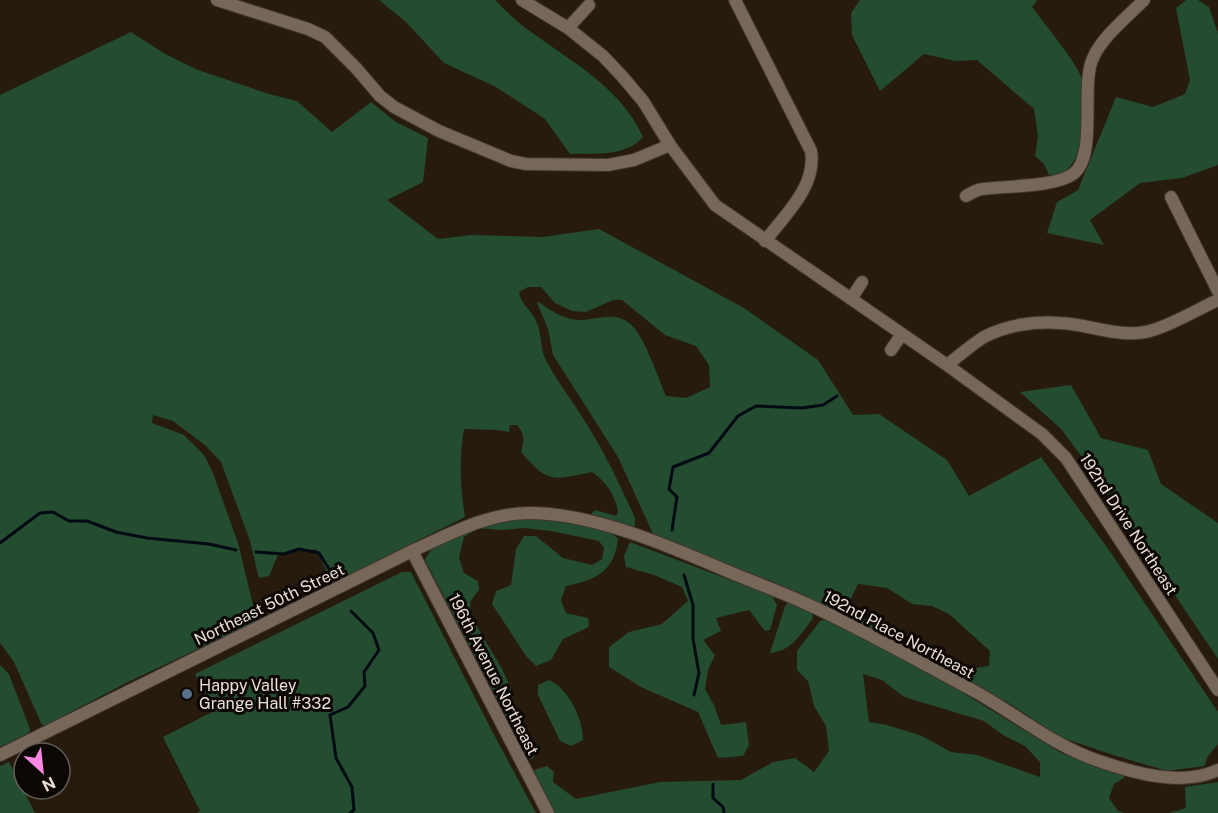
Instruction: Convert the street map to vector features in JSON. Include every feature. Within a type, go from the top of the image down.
[{"type":"street","points":[[217,0],[308,29],[325,37],[380,96],[394,107],[439,131],[511,161],[526,164],[608,165],[634,160],[670,145]]},
{"type":"street","name":"192nd Drive Northeast","points":[[522,0],[568,28],[603,56],[621,75],[643,101],[670,145],[715,205],[947,365],[1042,434],[1066,458],[1218,690]]},
{"type":"street","points":[[735,0],[811,151],[812,169],[807,186],[765,241]]},
{"type":"street","points":[[966,196],[981,189],[1062,180],[1077,171],[1085,150],[1092,59],[1110,35],[1144,0]]},
{"type":"street","points":[[568,28],[589,5]]},
{"type":"street","points":[[1171,197],[1218,291]]},
{"type":"street","points":[[851,299],[862,282]]},
{"type":"street","points":[[947,365],[984,337],[1024,324],[1061,323],[1100,330],[1139,333],[1158,328],[1218,300]]},
{"type":"street","points":[[891,350],[902,334]]},
{"type":"street","name":"Northeast 50th Street","points":[[0,755],[412,551],[477,522],[530,513],[560,515]]},
{"type":"street","name":"192nd Place Northeast","points":[[560,515],[618,530],[686,554],[806,604],[978,693],[1064,746],[1097,760],[1131,770],[1181,778],[1198,777],[1218,770]]},
{"type":"street","name":"196th Avenue Northeast","points":[[412,551],[548,813]]},
{"type":"green space","points":[[379,0],[495,0],[518,22],[605,86],[633,118],[643,137],[628,148],[619,151],[570,154],[545,119],[496,87],[444,63],[406,22]]},
{"type":"green space","points":[[860,0],[1037,0],[1032,7],[1067,54],[1082,79],[1081,138],[1078,153],[1067,170],[1058,178],[1049,175],[1044,164],[1035,156],[1038,136],[1034,109],[977,60],[955,61],[924,54],[880,91],[852,35],[851,13]]},
{"type":"green space","points":[[1186,0],[1198,0],[1209,7],[1218,33],[1218,165],[1182,178],[1140,183],[1090,220],[1104,245],[1047,233],[1057,202],[1078,190],[1116,97],[1153,107],[1185,94],[1190,80],[1176,8]]},
{"type":"green space","points":[[131,32],[165,54],[198,70],[297,101],[332,132],[371,102],[396,122],[428,138],[423,182],[387,200],[438,239],[471,235],[543,237],[599,229],[744,308],[818,360],[853,415],[879,414],[947,460],[969,496],[1041,457],[1111,553],[1218,712],[1218,744],[1208,756],[1204,766],[1167,771],[1060,737],[1007,702],[957,676],[962,670],[989,666],[990,651],[949,614],[932,606],[912,604],[887,588],[858,584],[847,607],[879,627],[877,632],[776,583],[654,536],[618,457],[553,355],[548,329],[537,303],[571,319],[615,317],[629,323],[640,336],[666,396],[686,398],[710,387],[709,365],[696,346],[665,335],[622,300],[613,300],[586,312],[572,311],[555,303],[541,287],[528,287],[519,292],[520,296],[537,324],[547,362],[602,450],[635,518],[635,526],[626,527],[591,514],[595,510],[616,516],[618,512],[609,489],[592,472],[559,478],[538,470],[521,452],[523,438],[517,425],[510,425],[509,432],[464,429],[461,473],[465,517],[332,583],[316,549],[299,548],[278,555],[269,576],[259,578],[250,541],[221,462],[206,446],[173,421],[153,415],[152,423],[184,435],[204,455],[213,473],[238,543],[257,621],[42,725],[14,662],[0,643],[0,95]]},
{"type":"green space","points":[[1071,385],[1101,438],[1148,450],[1161,484],[1218,523],[1218,659],[1082,457],[1061,429],[1020,392]]},
{"type":"green space","points":[[507,518],[550,519],[583,523],[609,532],[618,539],[616,550],[608,567],[595,577],[566,586],[561,600],[566,613],[588,618],[589,627],[563,639],[551,660],[536,666],[526,656],[492,604],[496,591],[511,585],[516,549],[524,536],[536,536],[563,558],[592,565],[602,559],[604,548],[599,541],[524,528],[502,530],[478,528],[464,537],[459,558],[464,573],[478,581],[479,590],[470,602],[472,612],[479,630],[507,680],[523,732],[533,754],[534,758],[531,759],[527,757],[521,746],[425,560],[430,551],[449,538],[473,528]]},
{"type":"green space","points":[[630,542],[772,596],[777,605],[770,630],[765,631],[749,610],[716,618],[721,631],[703,640],[715,655],[708,670],[705,689],[721,725],[746,722],[749,745],[743,756],[718,758],[698,712],[641,687],[609,667],[609,647],[629,632],[662,624],[688,601],[682,587],[654,575],[626,567],[624,556]]},
{"type":"green space","points":[[402,572],[411,572],[536,813],[197,813],[200,811],[163,737],[214,711],[195,674]]},
{"type":"green space","points":[[788,603],[812,613],[813,618],[790,645],[778,652],[770,653],[785,606]]},
{"type":"green space","points":[[828,619],[960,691],[1061,753],[1125,774],[1124,778],[1114,784],[1109,798],[1118,811],[1124,813],[554,813],[534,770],[547,766],[554,772],[553,782],[576,799],[660,782],[741,780],[773,762],[795,758],[814,772],[829,751],[826,726],[814,706],[808,681],[797,670],[797,651],[820,621]],"holes":[[[863,674],[882,680],[904,697],[984,721],[1003,735],[1025,746],[1040,762],[1040,777],[977,755],[951,752],[922,736],[869,722]]]},
{"type":"green space","points":[[0,665],[9,674],[30,729],[29,733],[0,747]]},
{"type":"green space","points":[[549,680],[569,697],[578,714],[583,740],[571,746],[560,741],[538,695],[538,685]]},
{"type":"green space","points":[[9,762],[12,768],[12,801],[29,801],[35,813],[0,813],[0,766]]},
{"type":"green space","points":[[1218,782],[1218,813],[1169,813],[1186,808],[1185,787]]},
{"type":"waterway","points":[[672,530],[677,497],[669,489],[673,467],[709,453],[738,416],[756,406],[802,408],[823,405],[837,396]]},
{"type":"waterway","points":[[0,543],[40,513],[53,512],[69,521],[87,521],[116,532],[147,538],[209,544],[236,550]]},
{"type":"waterway","points":[[256,552],[284,554],[299,549],[319,553],[334,577]]},
{"type":"waterway","points":[[684,575],[693,605],[693,639],[699,673],[694,695]]},
{"type":"waterway","points":[[350,813],[354,810],[352,787],[336,758],[330,715],[348,707],[365,686],[364,672],[379,650],[373,633],[351,611]]},
{"type":"waterway","points":[[713,784],[713,798],[723,807],[724,813]]},
{"type":"place","name":"Happy Valley Grange Hall #332","points":[[187,694]]}]
